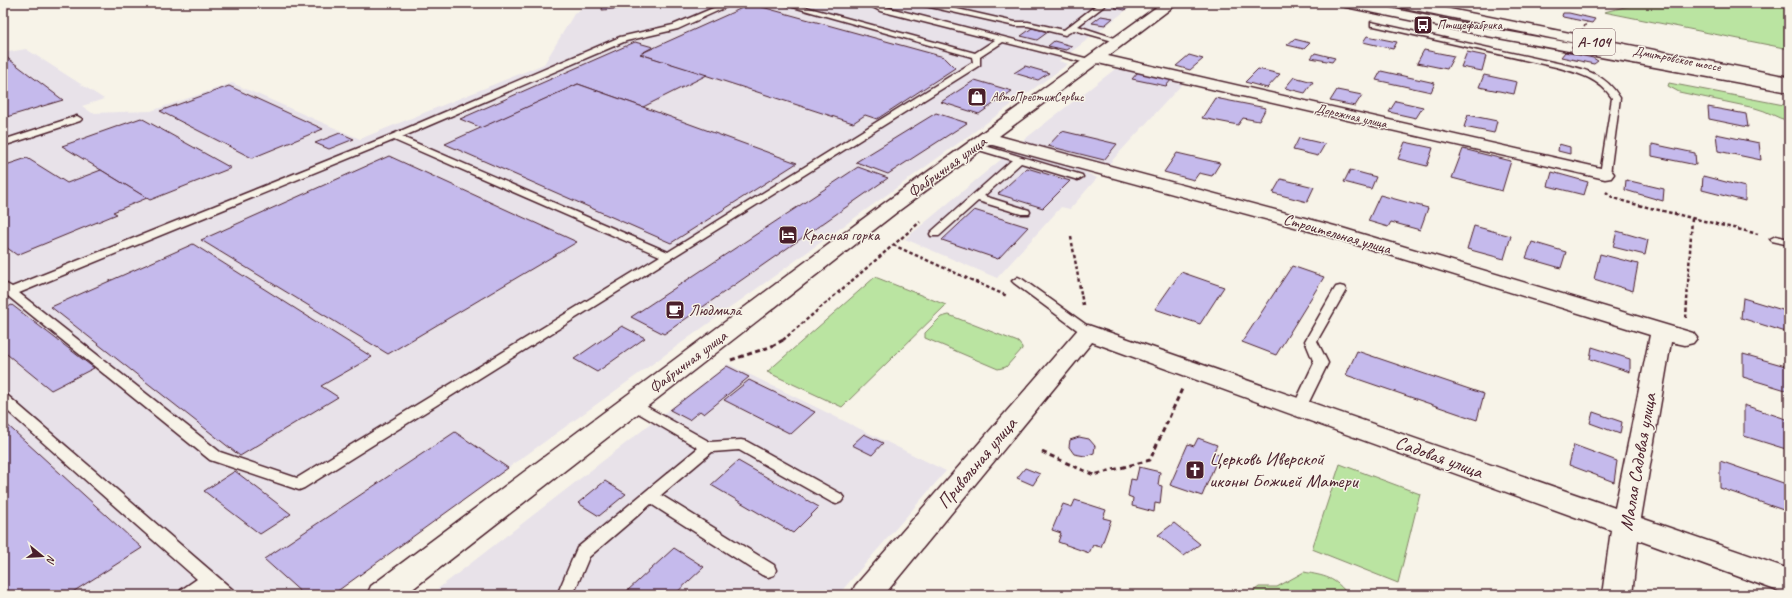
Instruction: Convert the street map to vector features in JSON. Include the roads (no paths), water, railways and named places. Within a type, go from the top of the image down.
[{"type":"main road","name":"Фабричная улица","points":[[382,595],[890,208],[1170,3]]},
{"type":"main road","points":[[1346,3],[1482,31],[1789,87]]},
{"type":"main road","name":"Дмитровское шоссе","points":[[1400,3],[1789,82]]},
{"type":"main road","name":"Дмитровское шоссе","points":[[1456,3],[1789,69]]},
{"type":"main road","name":"Дорожная улица","points":[[1093,60],[1605,174]]},
{"type":"main road","name":"Строительная улица","points":[[980,142],[1335,232],[1673,334]]},
{"type":"main road","name":"Садовая улица","points":[[1088,332],[1789,582]]},
{"type":"main road","name":"Привольная улица","points":[[866,595],[1088,332]]},
{"type":"main road","name":"Малая Садовая улица","points":[[1617,595],[1626,524],[1673,334]]},
{"type":"lane","points":[[731,3],[675,27],[622,39],[394,137],[7,289],[214,456],[299,484],[669,256],[977,63],[976,56]]},
{"type":"lane","points":[[783,3],[976,56],[1001,40]]},
{"type":"lane","points":[[869,3],[883,9],[1001,40],[1093,60]]},
{"type":"lane","points":[[920,3],[1015,24],[1028,24],[1065,33],[1104,3]]},
{"type":"lane","points":[[1374,24],[1557,65],[1585,73],[1603,81],[1612,89],[1616,98],[1605,174]]},
{"type":"lane","points":[[1072,28],[1120,41]]},
{"type":"lane","points":[[3,143],[77,119]]},
{"type":"lane","points":[[394,137],[669,256]]},
{"type":"lane","points":[[980,142],[1018,159],[1078,177]]},
{"type":"lane","points":[[936,234],[1018,159]]},
{"type":"lane","points":[[977,197],[1025,212]]},
{"type":"lane","points":[[1776,239],[1789,242]]},
{"type":"lane","points":[[1018,281],[1088,332]]},
{"type":"lane","points":[[1300,407],[1321,364],[1311,341],[1340,290]]},
{"type":"lane","points":[[3,399],[227,595]]},
{"type":"lane","points":[[633,404],[708,446],[740,445],[836,498]]},
{"type":"lane","points":[[565,595],[583,553],[708,446]]},
{"type":"lane","points":[[650,496],[768,570]]},
{"type":"lane","points":[[187,595],[209,580]]},
{"type":"place","name":"Птицефабрика","points":[[1423,25]]},
{"type":"place","name":"АвтоПрестижСервис","points":[[977,97]]},
{"type":"place","name":"Красная горка","points":[[788,235]]},
{"type":"place","name":"Людмила","points":[[675,310]]},
{"type":"place","name":"Церковь Иверской иконы Божией Матери","points":[[1195,470]]}]
